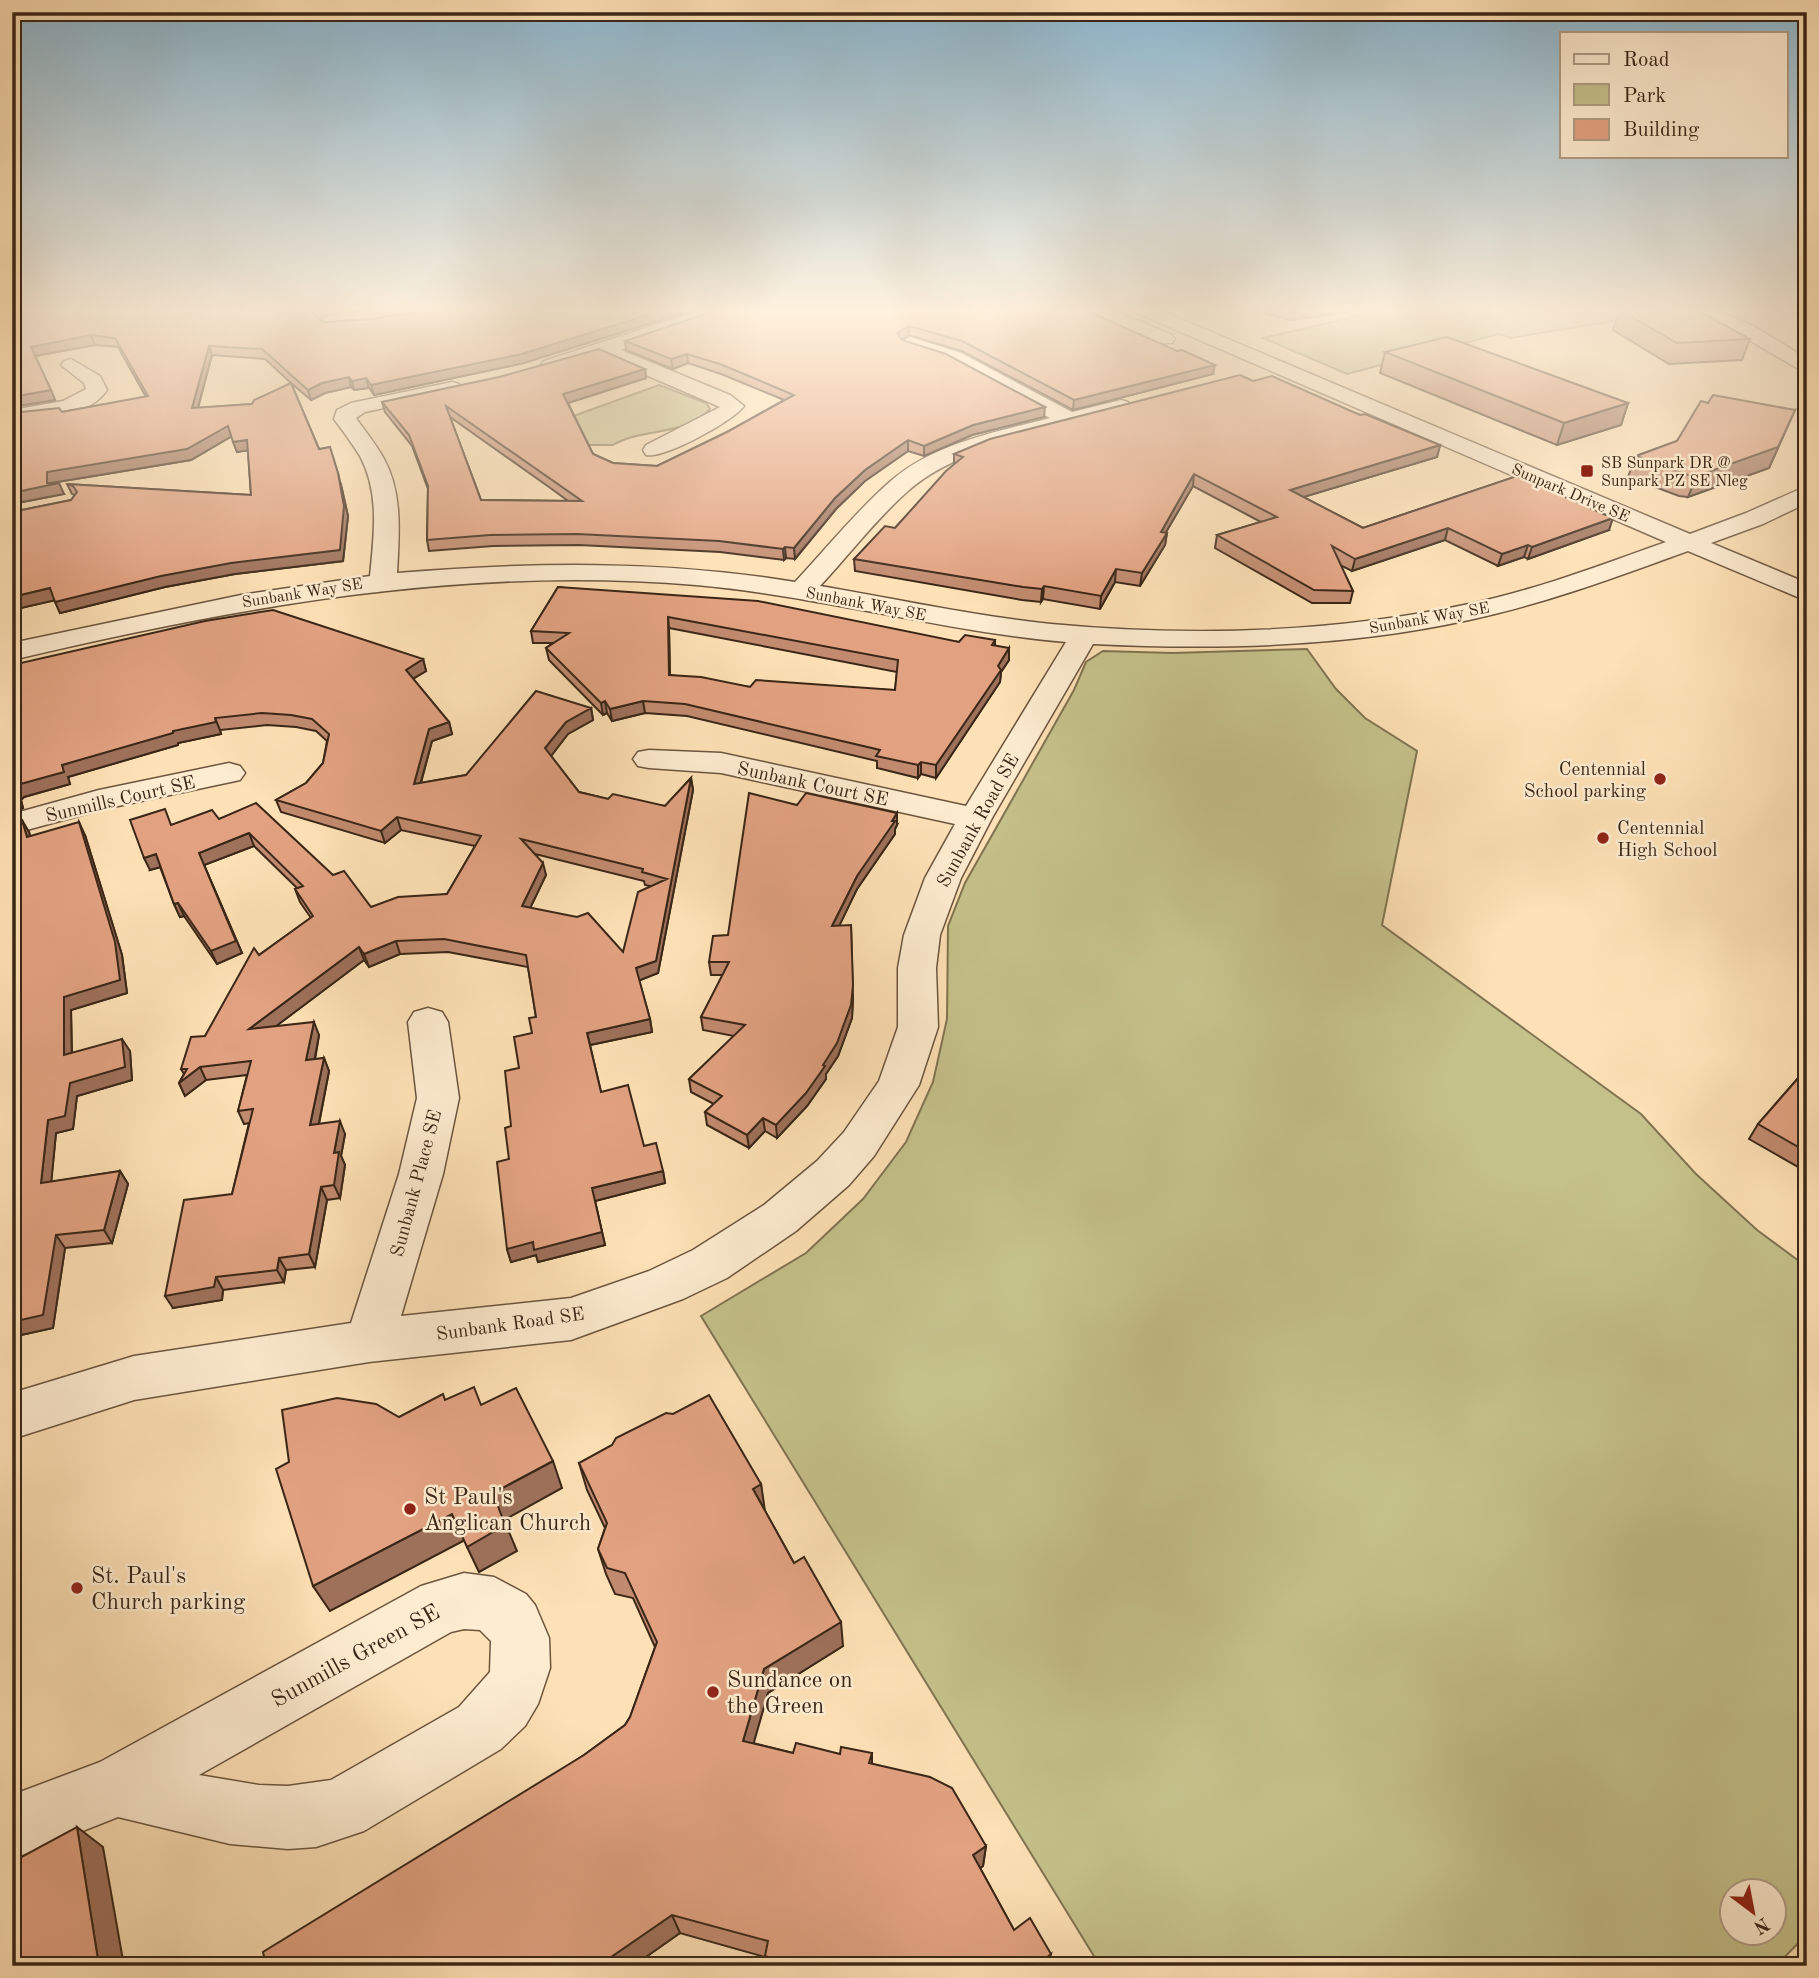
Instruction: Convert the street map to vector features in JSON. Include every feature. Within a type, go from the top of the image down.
[{"type":"street","points":[[12,416],[80,401]]},
{"type":"street","points":[[383,580],[388,516],[384,488],[379,468],[364,442],[345,419],[345,415],[358,407],[384,401]]},
{"type":"street","points":[[654,450],[726,413],[733,406],[726,401]]},
{"type":"street","points":[[1035,401],[1068,419]]},
{"type":"street","name":"Sunpark Drive SE","points":[[1368,401],[1701,538],[1807,572]]},
{"type":"street","name":"Sunpark Drive SE","points":[[1386,401],[1701,538],[1807,593]]},
{"type":"street","points":[[801,591],[900,485],[921,470],[981,443],[1136,402]]},
{"type":"street","name":"Sunbank Way SE","points":[[12,652],[214,606],[383,580],[522,572],[631,573],[801,591],[936,617],[1084,635],[1267,636],[1424,621],[1567,587],[1769,512],[1807,493]]},
{"type":"street","name":"Sunbank Road SE","points":[[12,1416],[134,1378],[369,1341],[571,1319],[620,1303],[710,1264],[750,1240],[808,1196],[859,1144],[898,1085],[918,1027],[917,968],[922,935],[943,878],[975,818],[1084,635]]},
{"type":"street","name":"Sunbank Court SE","points":[[649,759],[720,763],[975,818]]},
{"type":"street","name":"Sunmills Court SE","points":[[12,824],[99,800],[229,773]]},
{"type":"street","name":"Sunbank Place SE","points":[[369,1341],[421,1174],[438,1098],[428,1022]]},
{"type":"street","name":"Sunmills Green SE","points":[[12,1827],[118,1786],[441,1606],[461,1600],[480,1601],[497,1607],[511,1618],[520,1635],[523,1654],[520,1673],[512,1695],[498,1713],[480,1728],[342,1809],[319,1817],[287,1819],[207,1807],[118,1786]]},
{"type":"green space","points":[[614,401],[702,401],[710,409],[689,424],[625,439],[613,445],[511,445],[510,439]]},
{"type":"green space","points":[[1307,649],[1336,689],[1365,718],[1417,751],[1382,925],[1641,1114],[1696,1174],[1757,1230],[1807,1267],[1807,1934],[1776,1966],[1100,1966],[701,1316],[806,1253],[863,1199],[906,1142],[933,1082],[947,1019],[948,926],[965,883],[1074,690],[1086,662],[1103,651],[1173,653]]},
{"type":"building","points":[[119,401],[194,401],[192,408],[252,404],[253,401],[299,401],[319,449],[330,447],[338,473],[344,506],[340,550],[231,563],[161,576],[55,602],[50,588],[12,597],[12,512],[71,500],[77,492],[73,486],[67,484],[251,495],[247,440],[233,442],[228,426],[187,449],[47,472],[47,483],[59,483],[12,493],[12,413],[59,408],[62,412]]},
{"type":"building","points":[[567,401],[593,454],[613,463],[657,466],[783,401],[1034,401],[1045,407],[973,425],[924,446],[908,440],[865,470],[835,498],[794,548],[783,549],[719,541],[577,534],[490,535],[427,540],[428,486],[409,435],[382,402]],"holes":[[[446,406],[582,501],[481,500]]]},
{"type":"building","points":[[1137,401],[1329,401],[1440,445],[1290,490],[1363,528],[1517,476],[1613,518],[1532,547],[1528,545],[1502,554],[1448,528],[1355,559],[1332,546],[1353,591],[1314,590],[1217,535],[1277,517],[1194,474],[1161,532],[1167,533],[1142,573],[1116,569],[1101,596],[1044,586],[1042,589],[1023,587],[854,559],[885,526],[895,528],[946,471],[963,457],[954,454],[990,439]]},
{"type":"building","points":[[1509,401],[1628,403],[1564,423]]},
{"type":"building","points":[[1701,401],[1747,401],[1795,410],[1778,447],[1697,476],[1636,456],[1677,441]]},
{"type":"building","points":[[558,587],[758,601],[959,642],[965,635],[995,640],[992,645],[1009,648],[998,666],[1001,670],[936,765],[921,762],[918,765],[876,756],[880,750],[685,704],[643,701],[610,709],[605,701],[601,703],[546,648],[569,633],[531,631]],"holes":[[[668,617],[898,660],[895,690],[756,680],[750,687],[701,677],[669,675]]]},
{"type":"building","points":[[273,610],[423,659],[406,670],[449,722],[429,729],[414,784],[466,775],[536,691],[591,708],[566,722],[545,748],[579,792],[608,799],[613,794],[665,806],[691,778],[656,961],[636,968],[650,1019],[587,1033],[601,1092],[628,1085],[644,1146],[656,1143],[663,1171],[592,1188],[602,1232],[534,1250],[533,1242],[507,1249],[497,1162],[509,1159],[505,1128],[511,1126],[505,1071],[519,1068],[514,1037],[532,1033],[529,1018],[536,1017],[526,955],[444,939],[396,941],[364,954],[359,947],[249,1029],[314,1022],[306,1060],[324,1058],[310,1125],[340,1121],[334,1153],[339,1152],[334,1185],[321,1187],[309,1254],[279,1258],[277,1270],[216,1277],[214,1287],[165,1296],[184,1200],[232,1194],[253,1109],[238,1111],[251,1061],[200,1067],[179,1083],[187,1069],[181,1069],[191,1037],[205,1036],[254,948],[259,955],[313,916],[295,889],[303,886],[249,833],[199,853],[236,941],[211,951],[178,903],[174,904],[156,854],[144,858],[130,820],[165,809],[171,825],[212,810],[219,819],[256,803],[333,875],[344,871],[371,907],[398,897],[447,894],[481,836],[397,817],[381,831],[276,800],[306,783],[323,763],[329,734],[312,719],[291,715],[262,713],[215,718],[216,722],[173,731],[62,765],[64,772],[17,785],[14,787],[16,796],[12,797],[12,665],[205,621]],"holes":[[[521,839],[643,869],[642,872],[667,879],[638,892],[623,952],[588,913],[577,917],[522,906],[543,863]]]},
{"type":"building","points":[[749,793],[797,805],[806,793],[897,813],[892,821],[895,821],[857,876],[832,926],[851,925],[851,1005],[837,1043],[806,1093],[776,1125],[763,1118],[747,1135],[705,1112],[722,1096],[689,1079],[745,1025],[701,1017],[729,962],[709,962],[713,936],[728,935]]},
{"type":"building","points":[[22,820],[27,837],[79,822],[115,942],[120,980],[64,997],[64,1055],[122,1039],[125,1067],[70,1083],[65,1116],[48,1120],[41,1183],[120,1171],[104,1230],[56,1235],[43,1315],[12,1322],[12,822]]},
{"type":"building","points":[[1807,1068],[1807,1152],[1758,1124]]},
{"type":"building","name":"St Paul's Anglican Church","points":[[474,1387],[481,1405],[516,1388],[553,1461],[493,1493],[505,1525],[467,1547],[452,1514],[313,1586],[276,1469],[289,1462],[282,1410],[337,1398],[376,1404],[399,1417],[443,1394],[445,1400]]},
{"type":"building","name":"Sundance on the Green","points":[[709,1395],[761,1484],[753,1489],[794,1563],[804,1557],[841,1622],[764,1669],[743,1741],[793,1753],[796,1743],[840,1754],[841,1747],[872,1753],[869,1763],[930,1777],[952,1788],[986,1846],[973,1855],[1014,1930],[1030,1918],[1051,1954],[1037,1966],[794,1966],[765,1956],[768,1941],[672,1915],[598,1966],[588,1966],[587,1962],[581,1966],[266,1966],[263,1952],[584,1755],[625,1725],[657,1642],[625,1573],[607,1568],[598,1549],[607,1523],[579,1463],[612,1445],[616,1438],[666,1413],[673,1414]]},
{"type":"building","points":[[77,1827],[99,1966],[12,1966],[12,1862]]},
{"type":"place","name":"SB Sunpark DR @ Sunpark PZ SE Nleg","points":[[1587,471]]},
{"type":"place","name":"Centennial School parking","points":[[1660,779]]},
{"type":"place","name":"Centennial High School","points":[[1603,838]]},
{"type":"place","name":"St Paul's Anglican Church","points":[[410,1509]]},
{"type":"place","name":"St. Paul's Church parking","points":[[77,1588]]},
{"type":"place","name":"Sundance on the Green","points":[[713,1692]]}]
